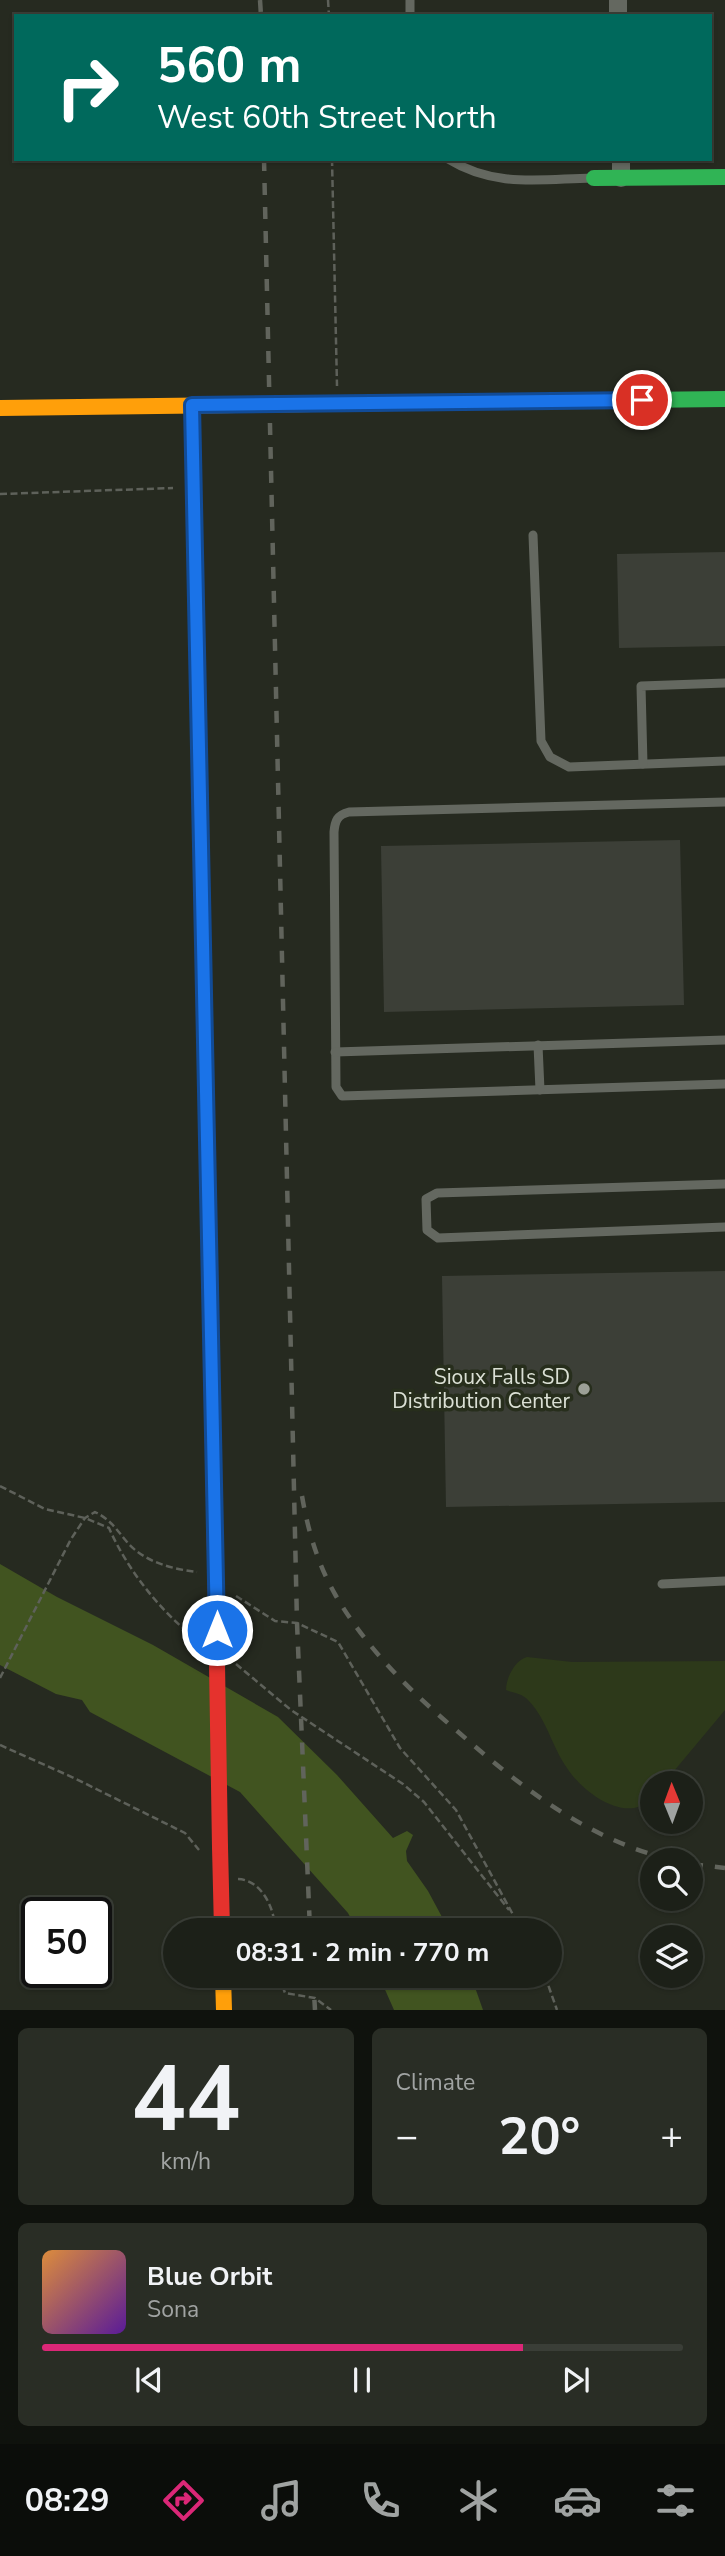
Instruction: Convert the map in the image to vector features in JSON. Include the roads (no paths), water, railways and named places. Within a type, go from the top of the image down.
[{"type":"main road","points":[[594,178],[725,177]]},
{"type":"main road","points":[[0,408],[725,399]]},
{"type":"main road","points":[[192,405],[207,1210],[218,1575],[216,1603],[222,1918]]},
{"type":"main road","points":[[223,1988],[224,2010]]},
{"type":"street","points":[[621,161],[621,178]]},
{"type":"lane","points":[[452,161],[480,176],[512,180],[594,178]]},
{"type":"lane","points":[[533,535],[541,741],[550,757],[569,767],[725,761]]},
{"type":"lane","points":[[643,764],[640,686],[725,683]]},
{"type":"lane","points":[[725,802],[341,814],[335,822],[334,832],[336,1087],[342,1096],[725,1084]]},
{"type":"lane","points":[[335,1052],[725,1040]]},
{"type":"lane","points":[[538,1045],[540,1090]]},
{"type":"lane","points":[[725,1184],[436,1193],[426,1199],[428,1230],[438,1238],[725,1227]]},
{"type":"lane","points":[[662,1584],[725,1581]]},
{"type":"railway","points":[[260,0],[261,14]]},
{"type":"railway","points":[[264,161],[297,1623],[309,1918]]},
{"type":"railway","points":[[302,1496],[314,1548],[336,1596],[361,1634],[406,1684],[480,1751],[530,1791],[583,1825],[640,1851]]},
{"type":"railway","points":[[703,1865],[725,1868]]},
{"type":"railway","points":[[314,1988],[315,2010]]},
{"type":"place","name":"Sioux Falls SD Distribution Center","points":[[584,1389]]}]
